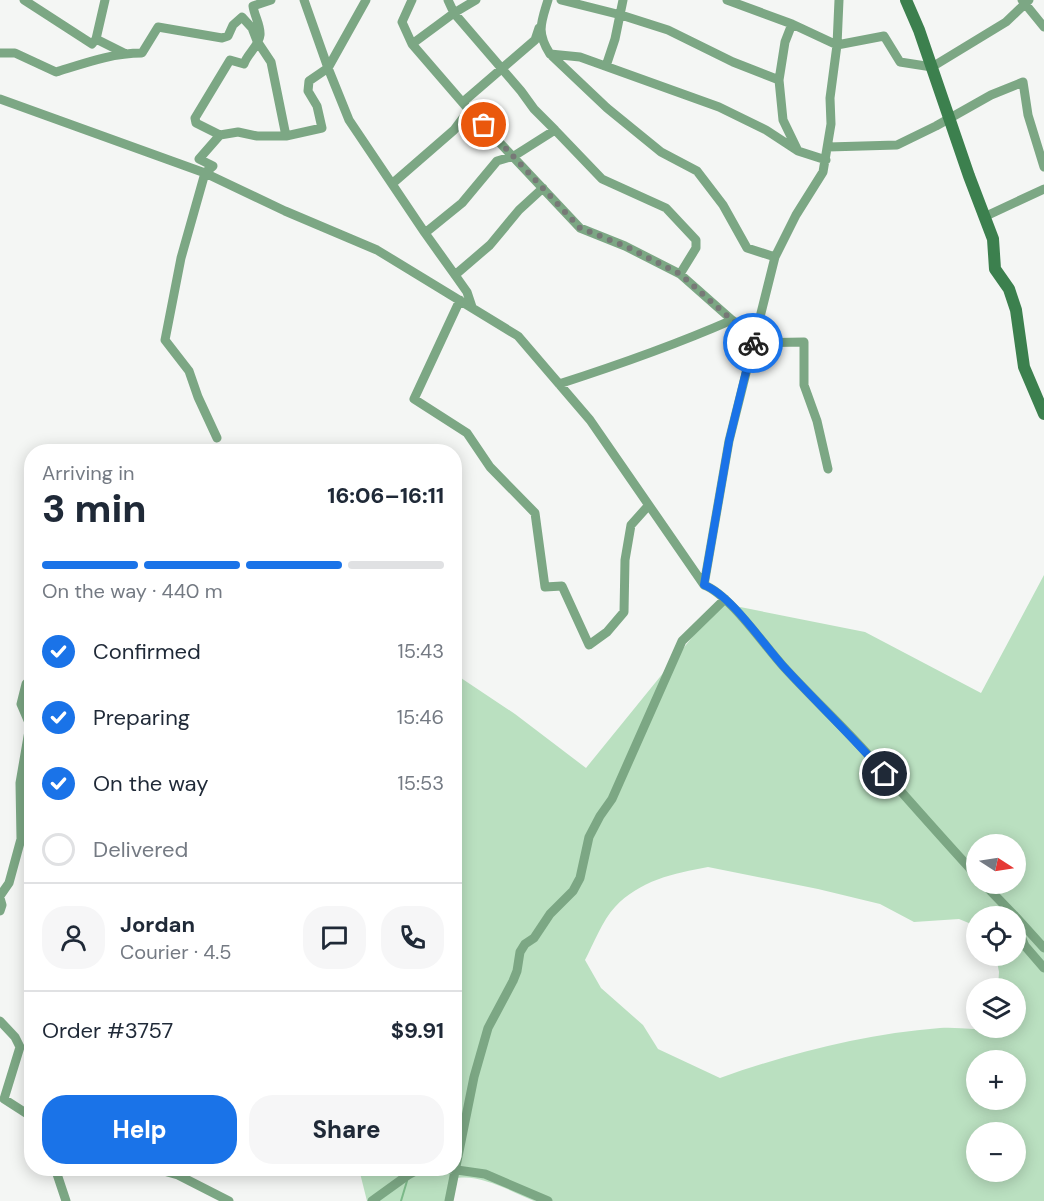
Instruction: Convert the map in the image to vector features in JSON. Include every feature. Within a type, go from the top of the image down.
[{"type":"street","points":[[24,0],[92,44],[96,39],[105,0]]},
{"type":"street","points":[[272,0],[252,3],[260,34],[252,52],[246,56],[244,64],[230,60],[195,118],[196,123],[219,135],[238,132],[257,136],[286,136],[322,128],[316,106],[311,99],[309,81],[328,68],[366,0]]},
{"type":"street","points":[[304,0],[349,120],[393,183],[424,233],[467,292],[472,307]]},
{"type":"street","points":[[412,0],[402,22],[412,44],[466,106],[580,228],[680,274],[732,320],[747,330],[753,343]]},
{"type":"street","points":[[448,0],[454,13],[534,109],[602,179],[666,208],[696,240],[696,248],[680,274]]},
{"type":"street","points":[[412,44],[476,0]]},
{"type":"street","points":[[393,183],[454,130],[466,106],[501,70],[535,40],[548,0]]},
{"type":"street","points":[[561,0],[668,30],[733,62],[779,80]]},
{"type":"street","points":[[606,66],[615,39],[623,0]]},
{"type":"street","points":[[727,0],[792,24],[837,45],[884,36],[900,62],[932,67],[1006,22],[1025,1],[1044,27]]},
{"type":"street","points":[[704,585],[729,441],[775,257],[796,215],[823,172],[826,160],[831,124],[830,98],[837,45],[839,0]]},
{"type":"street","points":[[906,0],[993,239],[995,269],[1009,289],[1016,310],[1024,368],[1044,414]]},
{"type":"street","points":[[0,53],[15,53],[56,72],[98,58],[124,53],[142,53],[158,27],[222,38],[228,36],[233,25],[242,17],[252,28],[257,41],[271,62],[286,136]]},
{"type":"street","points":[[541,23],[542,41],[550,54],[608,108],[661,152],[698,171],[723,205],[747,248],[775,257]]},
{"type":"street","points":[[792,24],[785,42],[779,80],[783,120],[798,151]]},
{"type":"street","points":[[96,39],[124,53]]},
{"type":"street","points":[[550,54],[580,57],[719,106],[766,130],[798,151],[826,160]]},
{"type":"street","points":[[828,147],[897,145],[991,95],[1023,82],[1028,115],[1044,167]]},
{"type":"street","points":[[0,99],[206,173],[285,211],[377,250],[518,336],[590,420],[704,585],[711,587],[725,599],[783,666],[872,758],[926,822],[966,864]]},
{"type":"street","points":[[424,233],[462,203],[497,161],[514,156],[555,130]]},
{"type":"street","points":[[217,438],[189,371],[165,339],[182,258],[206,173],[213,166],[199,159],[219,135]]},
{"type":"street","points":[[455,275],[490,245],[519,210],[543,188]]},
{"type":"street","points":[[984,217],[1044,189]]},
{"type":"street","points":[[460,300],[414,399],[467,433],[490,467],[536,513],[545,587],[562,586],[589,645],[607,632],[624,612],[626,560],[631,525],[648,506]]},
{"type":"street","points":[[559,384],[670,346],[732,320]]},
{"type":"street","points":[[753,343],[804,342],[804,385],[817,421],[828,469]]},
{"type":"street","points":[[462,1136],[474,1077],[488,1028],[517,971],[520,952],[525,944],[534,938],[550,914],[573,891],[580,878],[589,837],[612,799],[682,641],[725,599]]},
{"type":"street","points":[[24,692],[21,704],[24,711]]},
{"type":"street","points":[[0,911],[0,897],[9,883],[21,839],[20,783],[24,760]]},
{"type":"street","points":[[993,894],[1004,906]]},
{"type":"street","points":[[1026,929],[1044,948]]},
{"type":"street","points":[[1026,947],[1044,968]]},
{"type":"street","points":[[0,1021],[15,1037],[20,1047],[2,1098],[24,1112]]},
{"type":"street","points":[[462,1171],[485,1174],[548,1201]]},
{"type":"street","points":[[58,1176],[66,1201]]},
{"type":"street","points":[[180,1176],[229,1201]]},
{"type":"street","points":[[372,1201],[407,1176]]},
{"type":"street","points":[[449,1201],[454,1176]]},
{"type":"green space","points":[[1044,575],[1044,1201],[534,1201],[494,1184],[473,1178],[463,1178],[454,1179],[450,1201],[367,1201],[361,1176],[462,1176],[462,679],[515,714],[586,768],[720,603],[865,632],[981,693]],"holes":[[[708,867],[880,904],[914,922],[959,919],[966,922],[966,906],[1026,906],[1026,966],[998,966],[999,978],[1026,978],[1026,1038],[966,1038],[966,1028],[962,1028],[912,1031],[828,1046],[773,1060],[720,1078],[658,1049],[643,1025],[601,988],[585,960],[598,932],[615,907],[624,898],[646,884],[670,875]]]},
{"type":"waterway","points":[[401,1201],[407,1181]]},
{"type":"way so far","points":[[484,125],[580,228],[625,246],[680,274],[732,320],[747,330],[753,343]]},
{"type":"route","points":[[753,343],[729,441],[704,585],[711,587],[725,599],[783,666],[885,774]]}]
